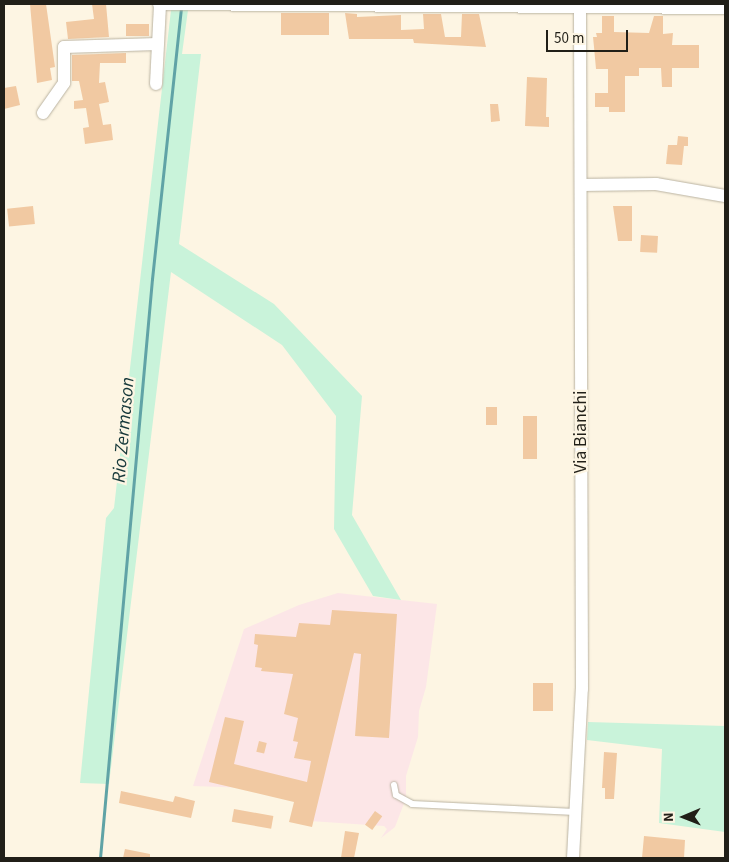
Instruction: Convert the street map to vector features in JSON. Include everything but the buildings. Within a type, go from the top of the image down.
[{"type":"street","points":[[156,84],[157,44],[163,5],[580,5],[725,8]]},
{"type":"street","name":"Via Bianchi","points":[[573,858],[582,689],[580,5]]},
{"type":"street","points":[[43,113],[64,83],[64,46],[157,44]]},
{"type":"street","points":[[581,185],[656,184],[725,196]]},
{"type":"lane","points":[[394,785],[396,794],[412,804],[575,812]]},
{"type":"shaded area","points":[[338,593],[437,604],[426,687],[419,711],[418,737],[406,776],[406,798],[395,827],[381,838],[387,829],[384,826],[295,820],[300,790],[193,786],[244,629],[299,605]]},
{"type":"green space","points":[[171,10],[188,10],[182,54],[201,54],[179,244],[274,304],[362,396],[352,515],[401,600],[373,596],[334,529],[336,416],[282,345],[171,272],[109,784],[80,783],[106,518],[114,508]]},
{"type":"green space","points":[[588,722],[725,726],[725,832],[659,823],[662,749],[587,740]]},
{"type":"waterway","name":"Rio Zermason","points":[[100,858],[152,279],[181,8]]}]
